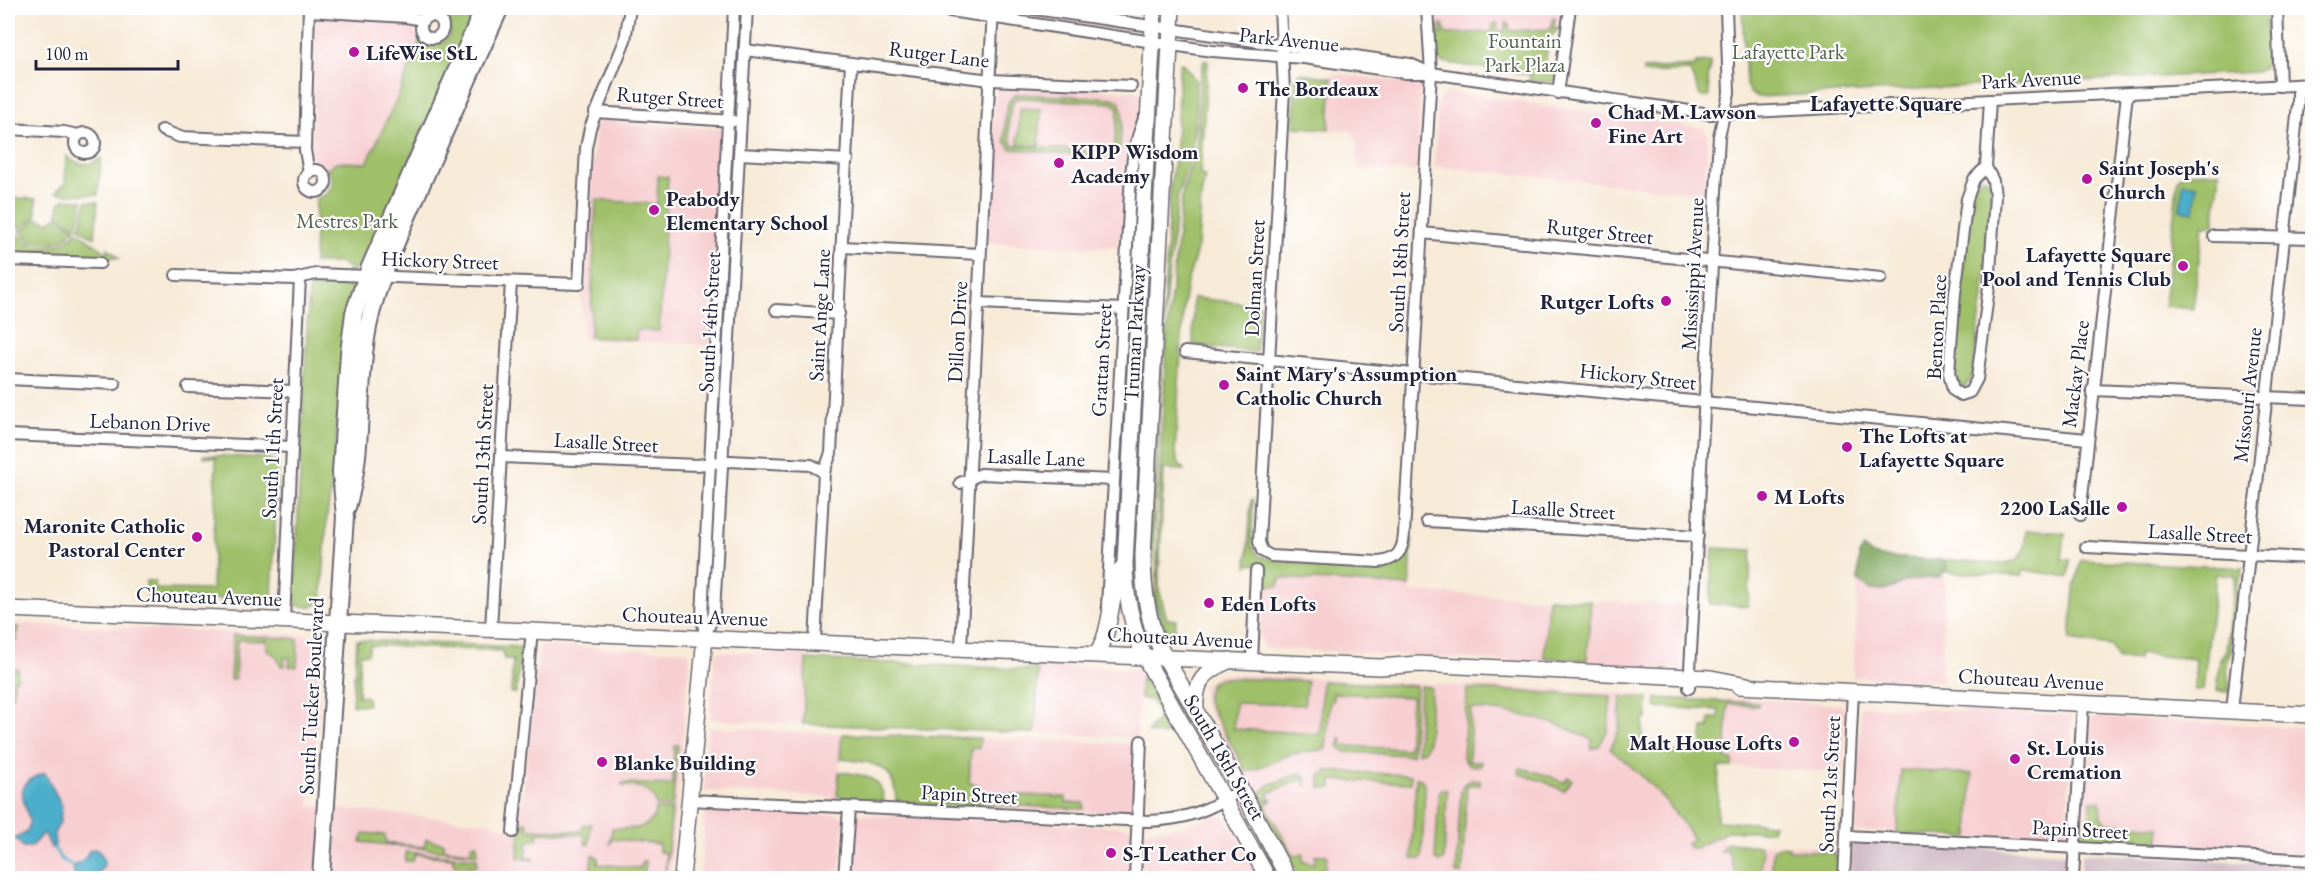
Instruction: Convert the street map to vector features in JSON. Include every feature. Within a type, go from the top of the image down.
[{"type":"main road","name":"South Tucker Boulevard","points":[[374,277],[484,8]]},
{"type":"main road","name":"South Tucker Boulevard","points":[[321,879],[345,517],[341,472],[354,313],[374,277],[500,8]]},
{"type":"main road","name":"Truman Parkway","points":[[1144,656],[1130,613],[1125,563],[1154,8]]},
{"type":"main road","name":"Truman Parkway","points":[[1164,657],[1147,606],[1143,555],[1172,8]]},
{"type":"main road","points":[[1096,654],[1104,637],[1117,579],[1125,563]]},
{"type":"main road","name":"Chouteau Avenue","points":[[8,609],[1144,656],[1380,667],[1404,673],[1690,682],[1720,688],[1747,686],[2313,714]]},
{"type":"main road","name":"South 14th Street","points":[[682,879],[705,637]]},
{"type":"main road","name":"South 18th Street","points":[[1144,656],[1269,879]]},
{"type":"main road","name":"South 18th Street","points":[[1164,657],[1241,790],[1288,879]]},
{"type":"main road","points":[[1196,712],[1197,689],[1200,680],[1209,671],[1230,660]]},
{"type":"street","points":[[595,112],[625,40],[630,8]]},
{"type":"street","name":"South 14th Street","points":[[705,637],[702,615],[708,464],[734,8]]},
{"type":"street","name":"South 14th Street","points":[[705,637],[714,613],[747,8]]},
{"type":"street","name":"Park Avenue","points":[[930,8],[993,13],[1153,34],[1171,37],[1212,51],[1282,51],[1406,73],[1431,73],[1696,113],[2313,84]]},
{"type":"street","name":"Park Avenue","points":[[1028,8],[1153,34]]},
{"type":"street","name":"Dolman Street","points":[[1280,8],[1284,90],[1258,537],[1262,550],[1271,556],[1379,562],[1394,559],[1399,554]]},
{"type":"street","name":"South 18th Street","points":[[1399,554],[1404,534],[1431,73],[1427,8]]},
{"type":"street","points":[[1558,93],[1570,8]]},
{"type":"street","name":"Mississippi Avenue","points":[[1690,682],[1719,136],[1730,93],[1726,8]]},
{"type":"street","points":[[2277,8],[2280,86]]},
{"type":"street","points":[[309,172],[305,158],[305,142],[309,9],[423,20]]},
{"type":"street","name":"Dillon Drive","points":[[961,648],[964,481],[979,303],[993,13]]},
{"type":"street","name":"Rutger Lane","points":[[744,50],[991,80],[1131,86]]},
{"type":"street","name":"Saint Ange Lane","points":[[815,642],[824,472],[831,453],[848,160],[851,63]]},
{"type":"street","name":"Missouri Avenue","points":[[2232,710],[2298,111],[2298,85]]},
{"type":"street","name":"Mackay Place","points":[[2080,515],[2092,390],[2127,94]]},
{"type":"street","name":"Benton Place","points":[[1986,167],[1974,179],[1968,192],[1960,246],[1949,373],[1953,390],[1961,395],[1970,392],[1977,380],[1988,298],[1995,196],[1993,181],[1986,167],[1990,100]]},
{"type":"street","name":"Grattan Street","points":[[1108,622],[1106,590],[1131,174],[1134,149],[1149,103]]},
{"type":"street","name":"Hickory Street","points":[[176,275],[300,278],[316,274],[579,284],[586,148],[595,112]]},
{"type":"street","name":"Rutger Street","points":[[595,112],[742,122]]},
{"type":"street","points":[[8,129],[78,135]]},
{"type":"street","points":[[162,130],[180,137],[305,142]]},
{"type":"street","points":[[740,154],[848,160]]},
{"type":"street","name":"Rutger Street","points":[[1422,233],[1881,278]]},
{"type":"street","points":[[2214,236],[2313,238]]},
{"type":"street","points":[[842,247],[980,254]]},
{"type":"street","points":[[8,260],[100,263]]},
{"type":"street","name":"South 11th Street","points":[[284,620],[300,278]]},
{"type":"street","name":"South 13th Street","points":[[492,628],[512,282]]},
{"type":"street","points":[[979,303],[1123,309]]},
{"type":"street","points":[[776,310],[839,314]]},
{"type":"street","name":"Hickory Street","points":[[1185,352],[2087,439]]},
{"type":"street","points":[[8,379],[115,384]]},
{"type":"street","points":[[188,387],[294,391]]},
{"type":"street","points":[[2092,390],[2313,399]]},
{"type":"street","name":"Lebanon Drive","points":[[8,435],[291,447]]},
{"type":"street","name":"Lasalle Street","points":[[501,457],[708,464]]},
{"type":"street","points":[[708,464],[729,461],[810,465],[824,472]]},
{"type":"street","name":"Lasalle Lane","points":[[964,481],[981,474],[1113,480]]},
{"type":"street","name":"Lasalle Street","points":[[1427,521],[1698,536]]},
{"type":"street","name":"Lasalle Street","points":[[2086,547],[2313,558]]},
{"type":"street","points":[[1252,661],[1256,571]]},
{"type":"street","points":[[513,832],[532,630]]},
{"type":"street","name":"South 21st Street","points":[[1844,879],[1853,691]]},
{"type":"street","points":[[2073,879],[2083,703]]},
{"type":"street","points":[[1135,879],[1141,741]]},
{"type":"street","name":"Papin Street","points":[[689,800],[1137,821],[1181,818],[1204,810],[1241,790]]},
{"type":"street","points":[[844,879],[849,808]]},
{"type":"street","name":"Papin Street","points":[[1846,836],[2313,860]]},
{"type":"shaded area","points":[[1435,8],[1562,8],[1559,29],[1436,35]]},
{"type":"shaded area","points":[[321,17],[409,23],[420,40],[399,94],[367,163],[336,162],[327,169],[312,156],[315,21]]},
{"type":"shaded area","points":[[1332,73],[1398,82],[1417,79],[1421,83],[1417,172],[1356,168],[1357,144],[1354,134],[1351,131],[1329,129]]},
{"type":"shaded area","name":"KIPP Wisdom Academy","points":[[996,86],[1143,92],[1128,154],[1121,248],[988,243]]},
{"type":"shaded area","points":[[1447,92],[1703,128],[1708,134],[1704,193],[1434,166],[1438,101]]},
{"type":"shaded area","name":"Peabody Elementary School","points":[[611,119],[620,123],[721,129],[709,345],[584,339],[581,294],[586,289],[595,128],[600,120]]},
{"type":"shaded area","points":[[1265,560],[1411,568],[1411,592],[1682,605],[1680,663],[1682,670],[1264,648],[1260,640]]},
{"type":"shaded area","points":[[1945,572],[1941,681],[1853,677],[1858,581],[1863,586],[1893,588],[1905,581],[1939,577]]},
{"type":"shaded area","points":[[8,623],[320,636],[323,640],[315,775],[312,775],[309,806],[493,823],[499,827],[519,829],[540,646],[687,651],[690,658],[670,878],[8,878]]},
{"type":"shaded area","points":[[720,652],[807,655],[803,724],[710,720],[715,656]]},
{"type":"shaded area","points":[[1038,665],[1130,669],[1141,672],[1137,738],[1035,733]]},
{"type":"shaded area","points":[[1217,675],[1640,694],[1637,755],[1716,821],[1726,843],[1830,847],[1839,856],[1839,878],[1294,878],[1256,806],[1240,768],[1203,701],[1203,686]]},
{"type":"shaded area","points":[[1727,698],[1843,705],[1845,711],[1842,772],[1724,767]]},
{"type":"shaded area","points":[[1864,706],[2072,716],[2067,840],[2063,842],[1856,831],[1861,709]]},
{"type":"shaded area","points":[[2093,717],[2312,728],[2312,855],[2086,843],[2084,839],[2090,721]]},
{"type":"shaded area","points":[[708,727],[842,734],[837,800],[827,797],[704,791]]},
{"type":"shaded area","points":[[972,738],[1136,744],[1133,812],[1129,814],[967,807]]},
{"type":"shaded area","points":[[705,809],[840,815],[843,817],[844,827],[839,878],[700,878]]},
{"type":"shaded area","points":[[860,815],[1128,827],[1132,830],[1130,878],[849,878],[853,822],[854,818]]},
{"type":"shaded area","points":[[1219,815],[1226,818],[1263,878],[1141,878],[1144,831],[1185,825]]},
{"type":"shaded area","points":[[1854,842],[2063,853],[2067,856],[2066,878],[1850,878]]},
{"type":"shaded area","points":[[2086,853],[2312,866],[2312,878],[2080,878],[2082,855]]},
{"type":"green space","name":"Mestres Park","points":[[410,8],[478,8],[363,265],[353,270],[340,263],[314,263],[316,199],[329,191],[332,183],[327,169],[336,162],[367,163],[399,94],[420,40],[430,44],[441,43],[450,31],[448,18],[444,14]]},
{"type":"green space","name":"Lafayette Park","points":[[1742,8],[2265,8],[2268,59],[2263,69],[2256,72],[1758,97],[1751,94],[1746,85]]},
{"type":"green space","name":"Fountain Park Plaza","points":[[1553,18],[1555,18],[1554,29],[1559,29],[1549,38],[1545,65],[1548,68],[1559,63],[1553,83],[1528,81],[1531,75],[1441,62],[1438,59],[1436,26],[1438,25],[1439,34],[1442,34],[1441,24],[1446,34],[1492,32],[1493,24],[1497,23],[1498,31],[1505,31],[1506,23],[1510,31],[1551,29]]},
{"type":"green space","points":[[1204,60],[1208,61],[1200,175],[1205,176],[1201,196],[1198,246],[1184,302],[1175,452],[1184,470],[1164,469],[1159,589],[1167,619],[1176,620],[1174,640],[1167,639],[1169,635],[1161,619],[1156,598],[1167,332],[1183,189],[1195,152],[1198,134],[1200,80]]},
{"type":"green space","points":[[1710,62],[1709,97],[1700,96],[1690,71],[1643,73],[1643,69],[1696,66],[1696,63]]},
{"type":"green space","points":[[1182,63],[1196,80],[1196,115],[1191,153],[1178,195],[1166,294],[1161,367],[1152,581],[1157,614],[1164,633],[1161,636],[1154,609],[1149,566],[1170,188],[1176,146],[1179,71]]},
{"type":"green space","points":[[1157,64],[1159,64],[1155,149],[1157,192],[1147,629],[1145,629],[1135,589],[1134,494]]},
{"type":"green space","points":[[1299,73],[1332,78],[1329,129],[1294,127],[1295,77],[1299,76]]},
{"type":"green space","points":[[1017,94],[1112,98],[1119,101],[1123,113],[1119,151],[1105,158],[1011,149],[1005,141],[1005,121],[1006,108],[1012,97]],"holes":[[[1015,99],[1116,105],[1118,111],[1114,150],[1105,153],[1013,145],[1011,141],[1010,115]]]},
{"type":"green space","points":[[1020,108],[1041,109],[1039,146],[1018,145]]},
{"type":"green space","points":[[1139,147],[1119,551],[1110,589],[1136,171]]},
{"type":"green space","points":[[67,156],[75,162],[84,164],[101,158],[98,195],[55,193],[65,183]]},
{"type":"green space","name":"Lafayette Square Pool and Tennis Club","points":[[2220,172],[2214,226],[2203,226],[2193,309],[2164,306],[2178,179],[2185,173]]},
{"type":"green space","points":[[658,176],[668,177],[659,331],[637,330],[636,340],[590,337],[596,200],[657,204]]},
{"type":"green space","points":[[1982,178],[1987,179],[1992,187],[1988,259],[1972,377],[1962,388],[1954,377],[1958,301],[1971,198],[1975,184]]},
{"type":"green space","points":[[12,198],[36,199],[36,216],[19,229],[13,216]]},
{"type":"green space","points":[[65,199],[82,200],[81,215],[76,227],[58,215],[59,204]]},
{"type":"green space","points":[[86,201],[98,202],[95,238],[79,228]]},
{"type":"green space","points":[[57,217],[75,229],[55,242],[34,241],[20,232],[37,218],[48,222]]},
{"type":"green space","points":[[77,231],[107,253],[108,248],[119,258],[8,254],[8,242],[18,235],[33,244],[49,246],[64,242]]},
{"type":"green space","name":"Mestres Park","points":[[341,282],[352,291],[327,516],[322,596],[319,603],[311,607],[298,606],[294,599],[309,288],[312,283]]},
{"type":"green space","points":[[1193,298],[1260,305],[1256,352],[1193,345]]},
{"type":"green space","points":[[204,455],[266,458],[278,462],[270,602],[147,595],[146,581],[155,581],[155,589],[212,590],[216,458],[204,457]]},
{"type":"green space","points":[[1251,500],[1253,500],[1252,546],[1258,555],[1276,561],[1386,566],[1402,559],[1412,537],[1410,586],[1280,578],[1279,586],[1264,586],[1265,565],[1250,564],[1247,566]]},
{"type":"green space","points":[[2026,530],[2065,533],[2062,559],[2070,560],[2068,577],[2024,570],[2022,576],[1945,572],[1947,568],[1944,560],[2005,563],[2017,560],[2024,550]]},
{"type":"green space","points":[[1713,548],[1752,550],[1748,606],[1710,604]]},
{"type":"green space","points":[[1864,548],[1873,555],[1881,557],[1944,560],[1947,568],[1939,577],[1905,581],[1893,588],[1871,590],[1858,581],[1859,554]]},
{"type":"green space","points":[[2081,560],[2243,568],[2238,581],[2231,652],[2227,662],[2229,692],[2217,691],[2220,659],[2226,650],[2235,575],[2216,574],[2203,690],[2194,690],[2196,659],[2139,654],[2138,660],[2118,659],[2111,646],[2070,640],[2074,589]]},
{"type":"green space","points":[[1548,598],[1591,601],[1587,660],[1544,658]]},
{"type":"green space","points":[[8,626],[18,627],[17,640],[13,640],[9,668],[18,669],[17,679],[14,679],[13,696],[8,695]]},
{"type":"green space","points":[[233,635],[298,639],[297,667],[289,666],[290,658],[284,658],[285,666],[281,666],[276,656],[267,650],[267,641],[237,640],[235,679],[230,679]]},
{"type":"green space","points":[[357,640],[521,647],[516,693],[511,693],[513,660],[504,659],[503,651],[370,645],[368,654],[360,654],[358,696],[367,697],[368,705],[352,705]]},
{"type":"green space","points":[[806,659],[1038,670],[1035,733],[803,724]]},
{"type":"green space","points":[[1141,678],[1146,681],[1174,732],[1162,735],[1148,733],[1157,721],[1159,712],[1151,700],[1140,698]]},
{"type":"green space","points":[[1221,678],[1307,681],[1304,705],[1235,703],[1234,729],[1320,734],[1322,681],[1416,686],[1413,741],[1409,739],[1411,697],[1333,693],[1333,699],[1330,702],[1326,749],[1291,754],[1246,771],[1207,701],[1211,683]]},
{"type":"green space","points":[[1420,686],[1430,687],[1431,690],[1428,743],[1424,751],[1417,753]]},
{"type":"green space","points":[[1467,689],[1611,696],[1608,730],[1599,746],[1592,749],[1590,747],[1593,740],[1548,722],[1518,714],[1471,709],[1469,761],[1481,762],[1481,766],[1470,765],[1463,757]]},
{"type":"green space","points":[[1621,697],[1648,698],[1647,719],[1643,720],[1644,751],[1701,753],[1703,728],[1709,728],[1710,718],[1719,718],[1719,710],[1656,707],[1657,698],[1758,703],[1758,706],[1728,704],[1725,759],[1733,760],[1732,767],[1719,767],[1717,821],[1773,824],[1772,831],[1728,831],[1695,848],[1690,848],[1687,843],[1693,839],[1665,801],[1635,770],[1610,749],[1619,730]]},
{"type":"green space","points":[[842,734],[980,738],[979,748],[971,749],[969,783],[977,784],[976,804],[967,803],[967,807],[896,804],[892,781],[881,768],[863,762],[840,759]]},
{"type":"green space","points":[[1341,737],[1343,746],[1408,749],[1409,742],[1413,744],[1412,755],[1345,752],[1338,746]]},
{"type":"green space","points":[[678,745],[672,807],[656,806],[652,795],[644,789],[622,786],[622,783],[672,785],[674,746]]},
{"type":"green space","points":[[1520,768],[1547,775],[1564,783],[1568,777],[1572,780],[1564,791],[1543,781],[1519,774]]},
{"type":"green space","points":[[1901,770],[1972,774],[1969,837],[1897,833]]},
{"type":"green space","points":[[1326,771],[1411,775],[1411,783],[1332,780],[1332,788],[1320,788],[1320,776]]},
{"type":"green space","points":[[839,772],[869,777],[879,786],[884,801],[853,800],[837,796]]},
{"type":"green space","points":[[1300,773],[1307,778],[1306,787],[1303,779],[1268,793],[1271,800],[1258,799],[1259,794],[1269,785]]},
{"type":"green space","points":[[1416,778],[1421,779],[1425,786],[1422,857],[1411,859]]},
{"type":"green space","points":[[1471,780],[1480,781],[1480,785],[1467,785],[1462,874],[1456,874],[1461,791],[1464,784]]},
{"type":"green space","points":[[1442,789],[1447,790],[1447,793],[1444,859],[1440,862],[1435,859],[1439,793]]},
{"type":"green space","points":[[979,793],[1066,797],[1066,803],[1084,803],[1084,809],[978,804]]},
{"type":"green space","points":[[1259,801],[1271,801],[1265,805],[1294,856],[1303,853],[1303,862],[1315,863],[1315,855],[1327,855],[1326,868],[1322,868],[1321,878],[1300,878],[1261,807]]},
{"type":"green space","points":[[2091,801],[2100,801],[2101,816],[2107,823],[2159,827],[2159,841],[2151,847],[2089,843],[2089,838],[2084,838],[2084,827],[2090,822]]},
{"type":"green space","points":[[656,809],[672,810],[665,878],[666,853],[659,852],[659,844],[612,839],[610,845],[612,828],[639,828],[650,822]]},
{"type":"green space","points":[[524,822],[528,823],[528,829],[582,831],[583,825],[591,824],[589,845],[585,844],[585,835],[538,832],[537,840],[528,841],[526,857],[534,860],[518,858],[520,826]]},
{"type":"green space","points":[[364,833],[385,835],[386,843],[424,847],[426,839],[444,843],[444,849],[470,852],[472,844],[477,844],[478,854],[361,842]]},
{"type":"green space","points":[[1729,843],[1760,846],[1762,853],[1760,878],[1738,878],[1727,850],[1720,852],[1723,846]]},
{"type":"green space","points":[[1778,846],[1789,847],[1789,850],[1833,852],[1838,860],[1837,878],[1771,878],[1773,850]]},
{"type":"green space","points":[[406,852],[477,858],[477,866],[455,866],[453,858],[415,854],[413,861],[405,861]]},
{"type":"green space","points":[[592,855],[598,857],[598,864],[640,868],[642,861],[646,861],[644,878],[593,872],[590,878]]},
{"type":"water","points":[[2183,183],[2197,185],[2194,212],[2180,210]]},
{"type":"water","points":[[45,773],[62,806],[60,822],[54,834],[55,846],[51,848],[45,834],[42,834],[31,847],[23,847],[15,838],[27,831],[29,824],[22,792],[32,778]]},
{"type":"water","points":[[90,850],[98,850],[104,858],[104,865],[95,878],[75,878],[73,866],[83,861]]},
{"type":"waterway","points":[[8,837],[15,838]]},
{"type":"waterway","points":[[53,847],[61,859],[73,866]]},
{"type":"place","name":"LifeWise StL","points":[[354,52]]},
{"type":"place","name":"The Bordeaux","points":[[1243,88]]},
{"type":"place","name":"Chad M. Lawson Fine Art","points":[[1596,123]]},
{"type":"place","name":"KIPP Wisdom Academy","points":[[1059,163]]},
{"type":"place","name":"Saint Joseph's Church","points":[[2087,179]]},
{"type":"place","name":"Peabody Elementary School","points":[[654,210]]},
{"type":"place","name":"Lafayette Square Pool and Tennis Club","points":[[2183,266]]},
{"type":"place","name":"Rutger Lofts","points":[[1666,301]]},
{"type":"place","name":"Saint Mary's Assumption Catholic Church","points":[[1224,385]]},
{"type":"place","name":"The Lofts at Lafayette Square","points":[[1847,447]]},
{"type":"place","name":"M Lofts","points":[[1762,496]]},
{"type":"place","name":"2200 LaSalle","points":[[2122,507]]},
{"type":"place","name":"Maronite Catholic Pastoral Center","points":[[197,537]]},
{"type":"place","name":"Eden Lofts","points":[[1209,603]]},
{"type":"place","name":"Malt House Lofts","points":[[1794,742]]},
{"type":"place","name":"St. Louis Cremation","points":[[2015,759]]},
{"type":"place","name":"Blanke Building","points":[[602,762]]},
{"type":"place","name":"S-T Leather Co","points":[[1111,853]]},
{"type":"district","name":"Lafayette Square","points":[[1886,103]]}]
